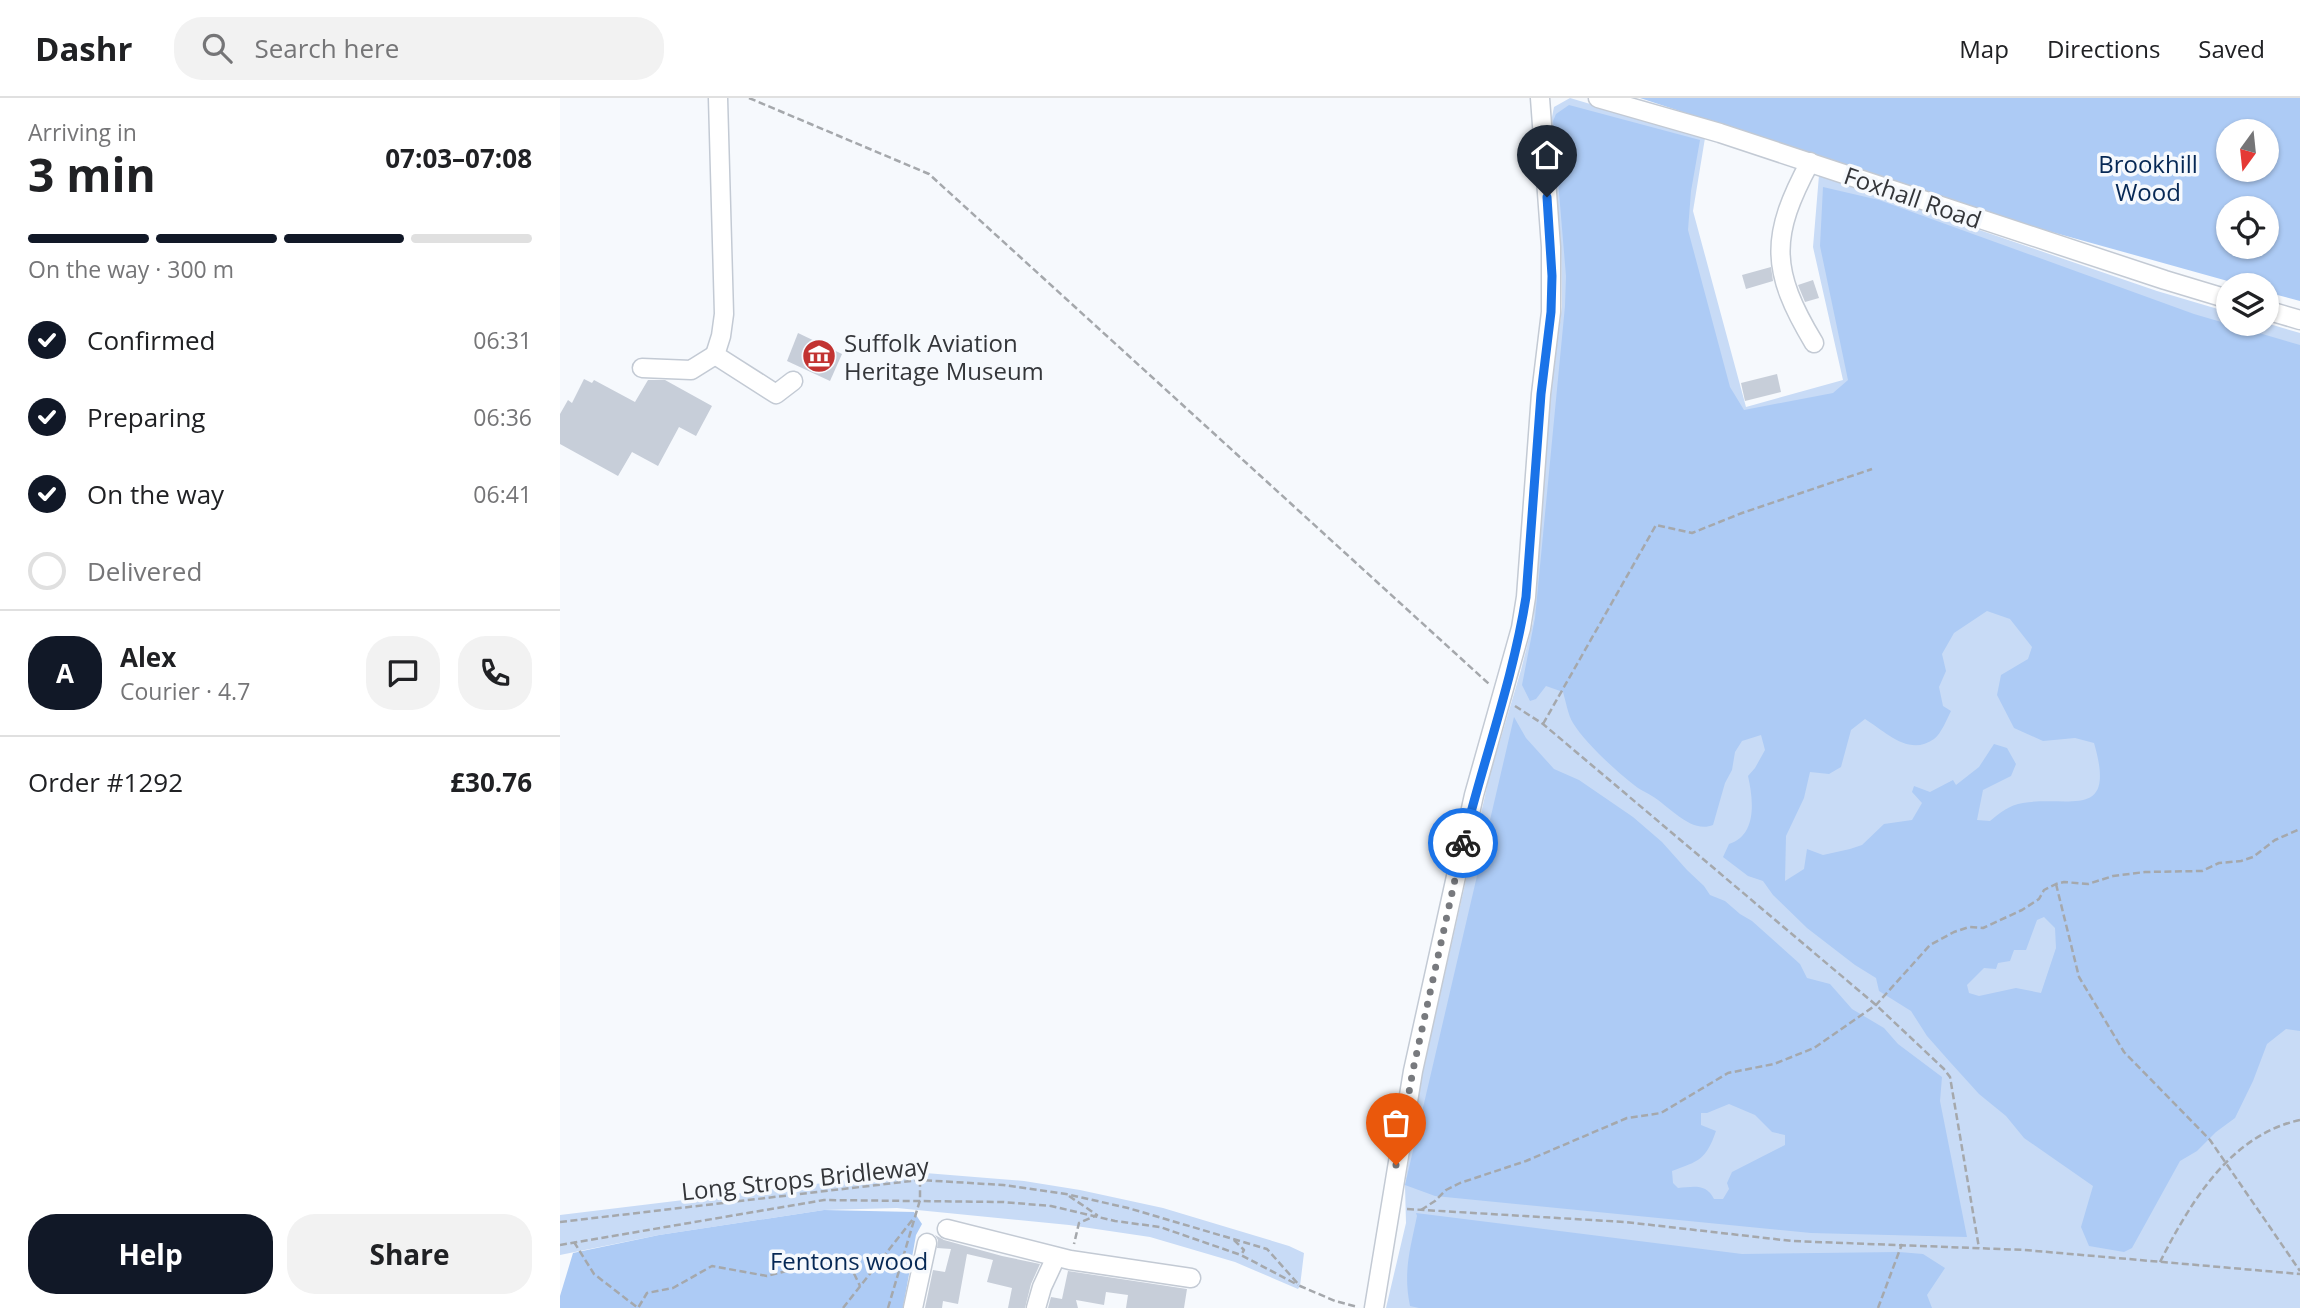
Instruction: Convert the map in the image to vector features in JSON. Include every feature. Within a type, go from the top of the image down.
[{"type":"street","points":[[642,368],[691,370],[715,355],[721,337],[724,314],[718,98]]},
{"type":"street","points":[[1374,1308],[1413,1070],[1474,795],[1503,697],[1526,597],[1541,394],[1551,312],[1551,257],[1540,98]]},
{"type":"street","name":"Foxhall Road","points":[[1598,98],[1720,133],[2216,295]]},
{"type":"street","points":[[1810,162],[1791,197],[1782,227],[1780,251],[1785,284],[1800,320],[1814,343]]},
{"type":"street","points":[[2279,314],[2300,320]]},
{"type":"street","points":[[715,355],[776,394],[793,381]]},
{"type":"street","points":[[947,1229],[1063,1259],[1191,1278]]},
{"type":"street","points":[[913,1308],[927,1243]]},
{"type":"street","points":[[1036,1308],[1042,1287],[1063,1259]]},
{"type":"path","points":[[750,98],[929,174],[1503,697],[1543,724],[1875,1005],[1950,1077],[1979,1248]]},
{"type":"path","points":[[1543,724],[1656,525],[1692,533],[1872,469]]},
{"type":"path","points":[[2300,829],[2275,840],[2253,857],[2241,862],[2219,863],[2202,871],[2145,872],[2113,876],[2088,884],[2056,884],[2044,890],[2031,905],[1983,928],[1969,927],[1930,944],[1875,1005],[1814,1048],[1774,1064],[1728,1073],[1661,1113],[1628,1118],[1527,1161],[1460,1183],[1421,1209],[1625,1222],[1792,1241],[1979,1248],[2300,1272]]},
{"type":"path","points":[[2056,884],[2079,977],[2124,1052],[2210,1140],[2300,1272]]},
{"type":"path","points":[[2160,1262],[2194,1201],[2210,1179],[2244,1146],[2259,1136],[2300,1120]]},
{"type":"path","points":[[888,1308],[920,1200],[920,1180]]},
{"type":"path","name":"Long Strops Bridleway","points":[[560,1222],[920,1180],[1003,1185],[1066,1194],[1128,1208],[1267,1249],[1300,1286],[1360,1308]]},
{"type":"path","points":[[1063,1259],[1079,1223],[1097,1215],[1066,1194]]},
{"type":"path","points":[[843,1308],[915,1216]]},
{"type":"path","points":[[560,1245],[670,1228]]},
{"type":"path","points":[[1230,1238],[1244,1250],[1241,1255],[1300,1286]]},
{"type":"path","points":[[575,1242],[594,1274],[638,1308],[647,1293],[673,1288],[712,1266],[767,1276],[828,1256],[849,1263],[860,1286]]},
{"type":"path","points":[[1878,1308],[1902,1244]]},
{"type":"shaded area","points":[[1570,98],[1705,138],[1693,211],[1746,407],[1843,380],[1813,247],[1819,175],[2157,291],[2216,308],[2216,336],[2279,336],[2279,327],[2300,333],[2300,1308],[1386,1308],[1406,1223],[1405,1185],[1421,1079],[1489,778],[1533,622],[1550,400],[1562,307],[1561,245],[1551,122],[1554,107]]},
{"type":"shaded area","points":[[913,1172],[1024,1181],[1163,1208],[1289,1246],[1304,1253],[1300,1286],[1298,1289],[1235,1262],[1150,1237],[1069,1225],[897,1208],[824,1210],[659,1235],[560,1255],[560,1215]]},
{"type":"green space","name":"Brookhill Wood","points":[[1640,98],[2300,98],[2300,301],[2279,295],[2279,273],[2216,273],[2216,278],[2027,225]]},
{"type":"green space","points":[[1569,105],[1700,140],[1691,191],[1688,230],[1730,387],[1744,410],[1833,393],[1848,380],[1820,246],[1823,187],[1879,200],[2216,320],[2216,336],[2269,336],[2300,345],[2300,1031],[2286,1029],[2267,1044],[2235,1118],[2197,1151],[2180,1161],[2132,1248],[2124,1252],[2089,1246],[2081,1227],[2093,1186],[2024,1138],[2006,1116],[1979,1094],[1950,1062],[1927,1036],[1911,1011],[1879,991],[1876,978],[1807,928],[1773,895],[1763,881],[1748,876],[1723,857],[1729,844],[1745,833],[1749,824],[1752,805],[1748,776],[1765,750],[1761,735],[1742,741],[1735,752],[1732,770],[1725,783],[1713,825],[1697,826],[1638,788],[1603,758],[1573,723],[1563,692],[1546,686],[1536,699],[1530,701],[1522,685],[1535,618],[1565,306],[1566,276],[1553,121],[1556,114]],"holes":[[[1987,611],[2010,619],[2032,647],[2028,659],[2001,675],[1997,695],[2014,728],[2043,741],[2075,738],[2094,743],[2099,768],[2099,785],[2094,795],[2084,800],[2018,804],[1990,821],[1977,820],[1983,790],[2011,776],[2016,764],[2007,748],[1994,744],[1979,767],[1956,785],[1953,780],[1930,792],[1914,786],[1912,792],[1922,803],[1912,820],[1884,824],[1862,845],[1850,849],[1823,855],[1807,849],[1804,869],[1785,881],[1786,836],[1804,798],[1810,772],[1829,774],[1841,767],[1851,730],[1865,719],[1889,736],[1907,744],[1925,744],[1937,737],[1951,711],[1943,706],[1939,687],[1946,671],[1942,654],[1954,633]],[[2044,917],[2055,928],[2056,948],[2041,993],[2016,988],[1979,996],[1969,993],[1967,985],[1984,968],[1996,969],[1998,963],[2010,961],[2014,950],[2026,950],[2037,920]]]},
{"type":"green space","points":[[1514,717],[1526,738],[1554,769],[1579,780],[1633,817],[1662,842],[1710,895],[1725,901],[1752,921],[1800,964],[1807,978],[1830,984],[1852,1009],[1884,1028],[1898,1044],[1942,1077],[1940,1101],[1967,1237],[1811,1233],[1435,1196],[1405,1185]],"holes":[[[1729,1104],[1755,1115],[1772,1132],[1785,1135],[1785,1145],[1732,1172],[1727,1183],[1729,1189],[1723,1199],[1714,1199],[1703,1188],[1678,1188],[1673,1183],[1672,1171],[1700,1158],[1712,1141],[1716,1131],[1701,1125],[1701,1113]]]},
{"type":"green space","name":"Fentons wood","points":[[824,1210],[914,1212],[922,1224],[916,1235],[903,1308],[560,1308],[560,1296],[573,1253],[659,1235]]},
{"type":"green space","points":[[1416,1213],[1742,1254],[1923,1254],[1945,1268],[1927,1295],[1932,1308],[1419,1308],[1410,1306],[1407,1282]]},
{"type":"building","points":[[1771,267],[1773,281],[1746,289],[1742,275]]},
{"type":"building","points":[[1813,280],[1819,298],[1805,302],[1798,285]]},
{"type":"building","name":"Suffolk Aviation Heritage Museum","points":[[798,333],[842,354],[830,381],[787,361]]},
{"type":"building","points":[[1777,374],[1781,392],[1745,401],[1741,383]]},
{"type":"building","points":[[584,379],[592,383],[594,380],[635,402],[648,380],[665,380],[712,406],[696,436],[679,427],[658,466],[632,452],[618,476],[560,444],[560,414],[568,400],[572,403]]},
{"type":"building","points":[[935,1235],[944,1240],[1040,1264],[1025,1308],[1008,1308],[1012,1288],[987,1282],[993,1260],[967,1254],[958,1304],[943,1301],[942,1308],[925,1308],[933,1270],[945,1272],[951,1249],[937,1248],[938,1240]]},
{"type":"building","points":[[1068,1271],[1187,1289],[1184,1308],[1126,1308],[1128,1295],[1106,1292],[1104,1305],[1076,1300],[1078,1308],[1048,1308],[1051,1297],[1062,1299]]},
{"type":"way so far","points":[[1396,1165],[1413,1070],[1463,843]]},
{"type":"place","name":"Suffolk Aviation Heritage Museum","points":[[819,356]]},
{"type":"route","points":[[1463,843],[1521,628],[1526,597],[1536,445],[1551,312],[1551,247],[1547,197]]}]
